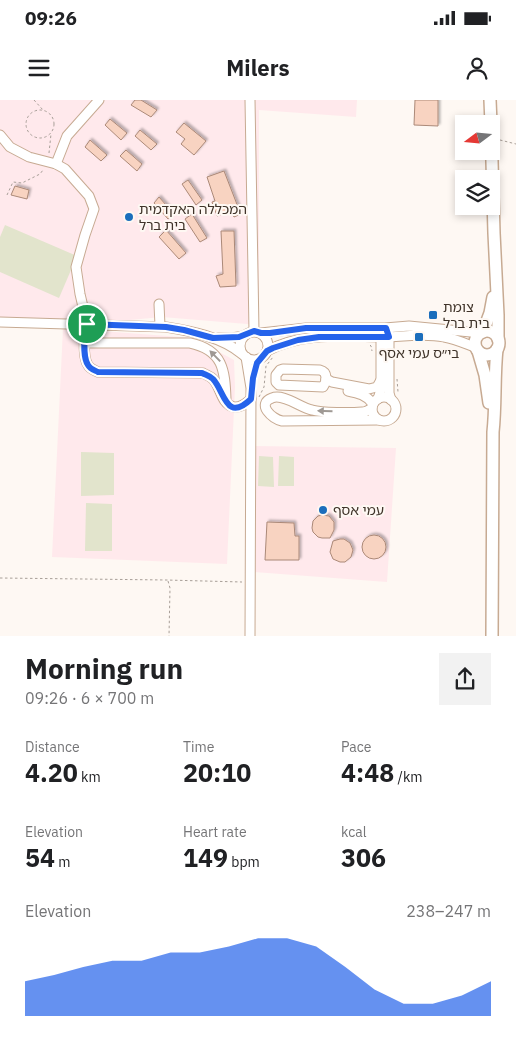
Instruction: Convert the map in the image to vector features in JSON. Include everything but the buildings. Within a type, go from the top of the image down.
[{"type":"main road","points":[[490,100],[491,115]]},
{"type":"main road","points":[[492,636],[493,432],[498,315],[493,160]]},
{"type":"main road","points":[[493,432],[485,375],[475,342],[477,336],[482,332],[490,313],[496,283]]},
{"type":"main road","points":[[478,350],[488,355],[493,353],[497,344],[495,335],[491,332],[482,332]]},
{"type":"street","points":[[52,163],[67,136],[99,100]]},
{"type":"street","points":[[250,100],[257,332]]},
{"type":"street","points":[[0,135],[10,147],[29,157],[52,163],[65,169],[88,196],[94,209],[76,267],[86,324],[85,360],[88,366],[98,372],[202,373],[213,379],[226,402],[232,407],[237,407],[253,400]]},
{"type":"street","points":[[158,304],[160,326]]},
{"type":"street","points":[[0,322],[160,326],[213,338],[229,344],[254,360],[268,354],[282,344],[309,338],[385,334],[409,326],[482,332]]},
{"type":"street","points":[[213,338],[232,338],[244,336],[250,332],[306,328],[444,337],[478,350]]},
{"type":"street","points":[[251,388],[255,369],[268,354],[266,338],[257,332]]},
{"type":"street","points":[[380,420],[373,415],[374,404],[380,394],[385,334]]},
{"type":"street","points":[[385,334],[389,393],[395,405],[394,416],[388,420],[282,421],[272,417],[266,410],[268,400],[279,397],[313,411],[362,412],[384,398],[391,400]]},
{"type":"street","points":[[244,336],[240,345],[244,355],[253,400],[250,636]]},
{"type":"street","points":[[85,343],[190,343],[202,346],[217,357],[222,366],[226,381],[226,402]]},
{"type":"street","points":[[324,383],[325,373],[323,370],[283,369],[276,375],[276,382],[279,385],[324,383],[332,382],[373,389],[377,387],[381,380]]},
{"type":"street","points":[[324,383],[360,394],[374,404]]},
{"type":"path","points":[[7,195],[13,182],[22,183],[40,174],[52,163],[50,134],[54,120],[34,100]]},
{"type":"path","points":[[44,110],[34,111],[28,117],[26,126],[30,134],[38,138],[50,134]]},
{"type":"path","points":[[500,139],[516,144]]},
{"type":"path","points":[[365,343],[371,346],[372,351]]},
{"type":"path","points":[[253,400],[264,387],[268,354]]},
{"type":"path","points":[[395,419],[400,411],[398,378]]},
{"type":"path","points":[[0,578],[250,582]]},
{"type":"path","points":[[168,580],[170,588],[169,636]]},
{"type":"shaded area","name":"המכללה האקדמית בית ברל","points":[[0,100],[357,100],[356,117],[259,110],[259,325],[162,317],[87,324],[0,323]]},
{"type":"shaded area","points":[[63,328],[193,338],[234,360],[235,387],[227,564],[52,557]]},
{"type":"shaded area","name":"עמי אסף","points":[[254,446],[396,448],[387,582],[253,572]]},
{"type":"green space","points":[[5,225],[77,256],[59,298],[0,272],[0,237]]},
{"type":"green space","points":[[81,452],[114,453],[114,495],[81,496]]},
{"type":"green space","points":[[259,456],[273,457],[274,487],[258,486]]},
{"type":"green space","points":[[279,456],[294,457],[294,486],[278,486]]},
{"type":"green space","points":[[86,503],[112,504],[112,551],[85,551]]},
{"type":"place","name":"המכללה האקדמית בית ברל","points":[[129,217]]},
{"type":"place","name":"צומת בית ברל","points":[[433,315]]},
{"type":"place","name":"בי״ס עמי אסף","points":[[419,337]]},
{"type":"place","name":"עמי אסף","points":[[323,510]]},
{"type":"route","points":[[85,324],[87,324],[149,325],[184,330],[213,338],[239,337],[254,331],[270,333],[306,328],[386,328],[389,337],[319,337],[298,340],[273,348],[267,351],[257,363],[251,388],[251,399],[242,406],[232,407],[223,399],[213,379],[202,373],[98,372],[92,369],[85,360],[85,324]]}]
